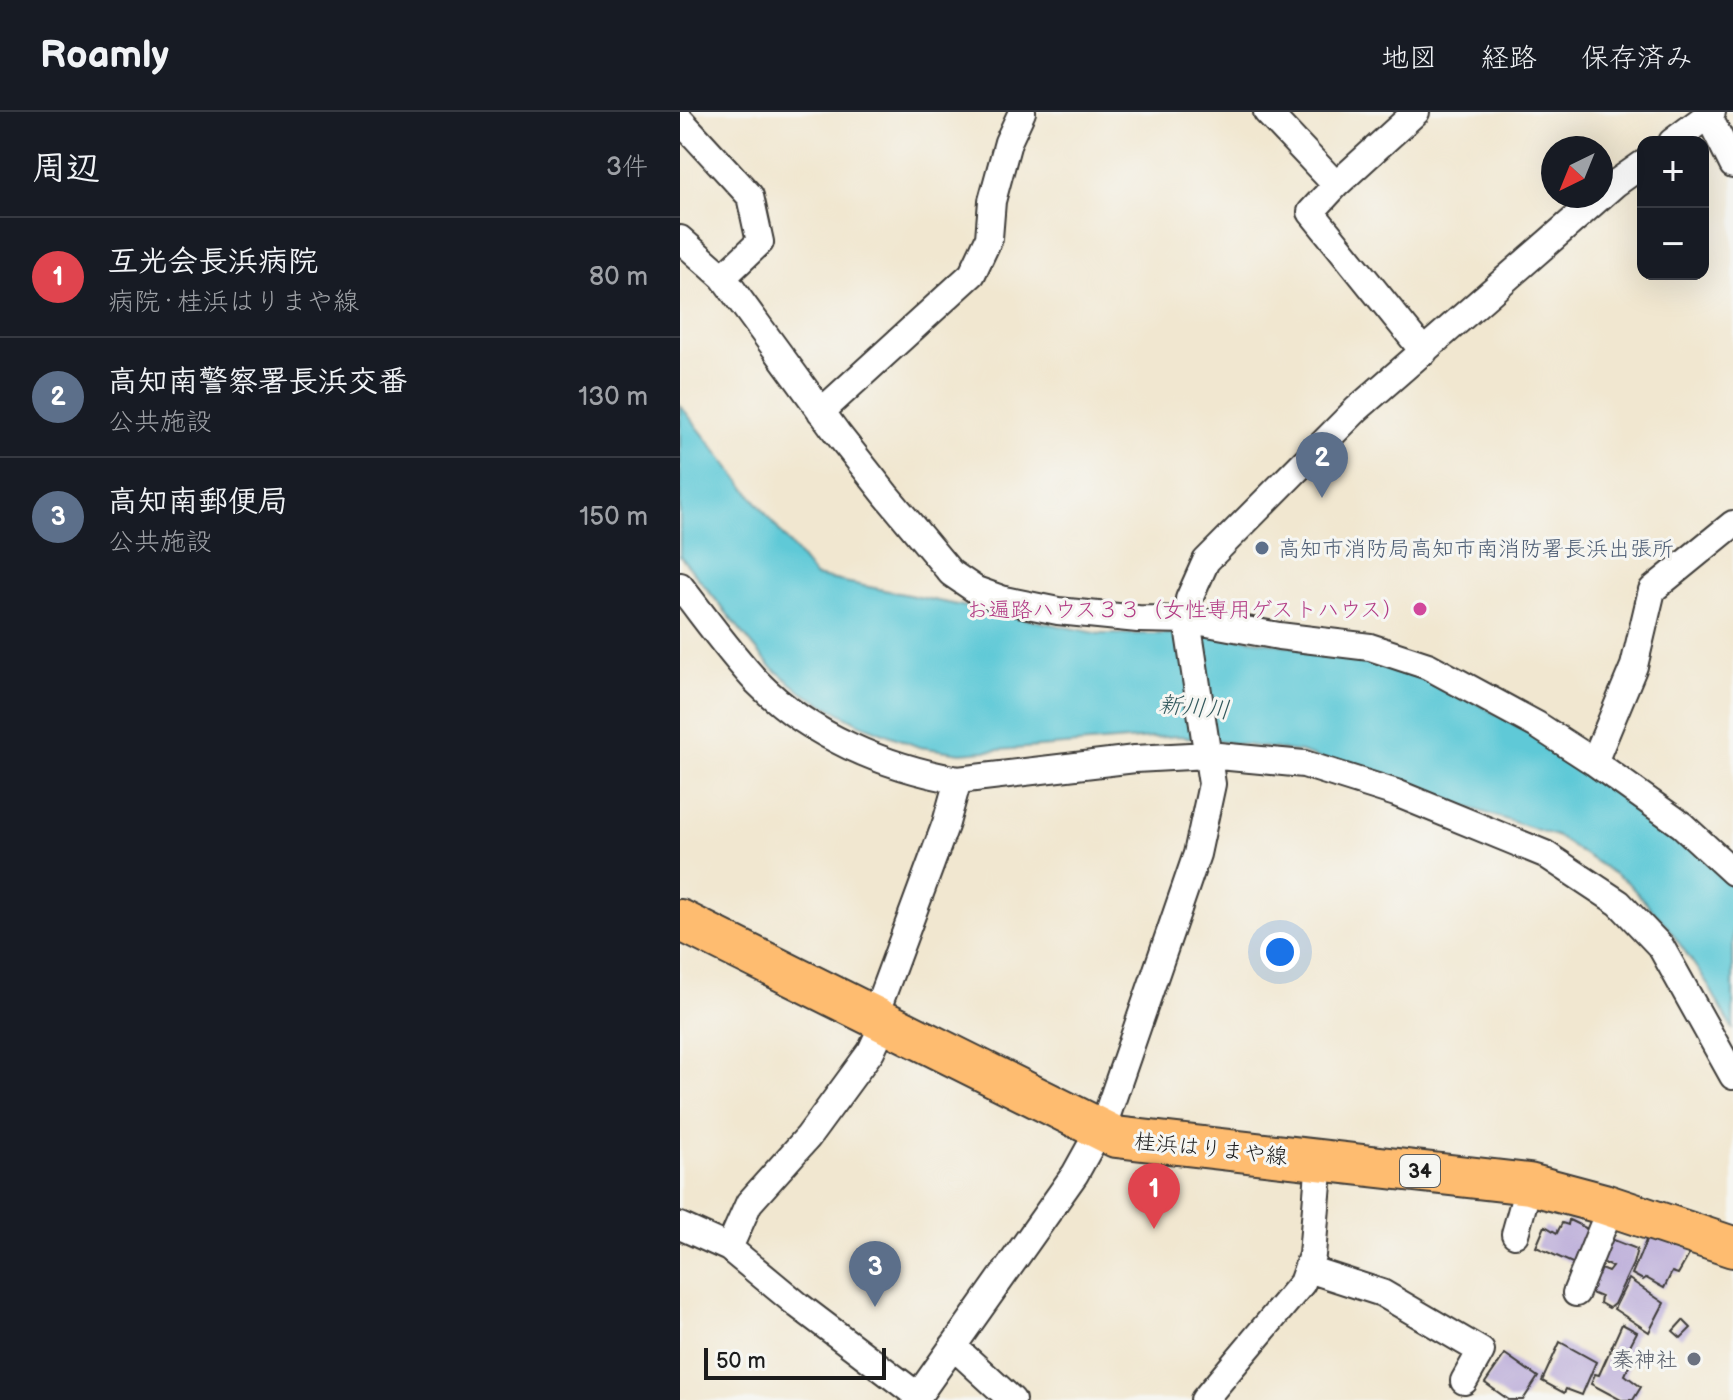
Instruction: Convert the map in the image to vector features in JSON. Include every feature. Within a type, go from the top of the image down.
[{"type":"main road","name":"桂浜はりまや線","points":[[680,920],[1100,1129],[1126,1139],[1529,1184],[1611,1206],[1733,1247]]},
{"type":"street","points":[[821,412],[972,274],[989,238],[992,201],[1008,142],[1022,112]]},
{"type":"street","points":[[1267,112],[1336,185]]},
{"type":"street","points":[[1416,112],[1311,212],[1424,352]]},
{"type":"street","points":[[1680,136],[1710,114],[1733,165]]},
{"type":"street","points":[[680,120],[750,196],[760,242],[723,277]]},
{"type":"street","points":[[681,1230],[729,1248],[917,1398],[1075,1174],[1108,1112],[1197,854],[1212,784],[1189,599],[1206,561],[1357,409],[1616,183],[1637,168]]},
{"type":"street","points":[[680,239],[723,277],[821,412],[951,573],[976,590],[1004,600],[1058,611],[1370,647],[1428,666],[1537,725],[1594,762],[1682,825],[1733,872]]},
{"type":"street","points":[[1594,762],[1634,666],[1652,590],[1733,524]]},
{"type":"street","points":[[680,586],[757,681],[803,719],[853,748],[890,762],[958,780],[1207,750],[1304,764],[1396,793],[1545,854],[1619,903],[1661,947],[1733,1076]]},
{"type":"street","points":[[729,1248],[749,1203],[808,1137],[871,1051],[885,1021],[879,1004],[946,823],[958,780]]},
{"type":"street","points":[[1204,1400],[1302,1283],[1312,1255],[1320,1159]]},
{"type":"street","points":[[1515,1234],[1529,1184]]},
{"type":"street","points":[[1576,1293],[1611,1206]]},
{"type":"street","points":[[1308,1269],[1382,1293],[1481,1351],[1464,1381]]},
{"type":"street","points":[[953,1346],[1012,1400]]},
{"type":"water","name":"新川川","points":[[680,405],[815,576],[1100,634],[1218,634],[1370,659],[1435,680],[1550,744],[1689,839],[1733,880],[1733,1030],[1707,983],[1667,926],[1627,882],[1556,836],[1300,752],[1178,736],[961,753],[919,747],[858,723],[803,693],[769,665],[680,556]]},
{"type":"building","points":[[1569,1220],[1596,1233],[1579,1266],[1536,1247],[1545,1226],[1557,1233],[1562,1223],[1568,1225]]},
{"type":"building","points":[[1650,1231],[1693,1248],[1678,1274],[1672,1272],[1664,1288],[1632,1274]]},
{"type":"building","points":[[1606,1237],[1637,1249],[1633,1264],[1614,1304],[1609,1308],[1600,1303],[1601,1297],[1584,1290],[1593,1266],[1608,1272],[1612,1267],[1596,1260]]},
{"type":"building","points":[[1629,1279],[1664,1303],[1649,1332],[1614,1309]]},
{"type":"building","points":[[1683,1320],[1691,1328],[1681,1338],[1673,1331]]},
{"type":"building","points":[[1622,1324],[1637,1332],[1627,1351],[1634,1355],[1625,1375],[1641,1387],[1633,1400],[1621,1400],[1591,1384],[1595,1374],[1599,1375]]},
{"type":"building","points":[[1560,1342],[1596,1362],[1582,1395],[1566,1389],[1564,1393],[1542,1381]]},
{"type":"building","points":[[1505,1354],[1538,1377],[1523,1400],[1509,1400],[1485,1383]]},
{"type":"place","name":"高知南警察署長浜交番","points":[[1322,498]]},
{"type":"place","name":"高知市消防局高知市南消防署長浜出張所","points":[[1262,548]]},
{"type":"place","name":"お遍路ハウス３３（女性専用ゲストハウス）","points":[[1420,609]]},
{"type":"place","name":"互光会長浜病院","points":[[1154,1229]]},
{"type":"place","name":"高知南郵便局","points":[[875,1307]]},
{"type":"place","name":"秦神社","points":[[1694,1359]]}]
